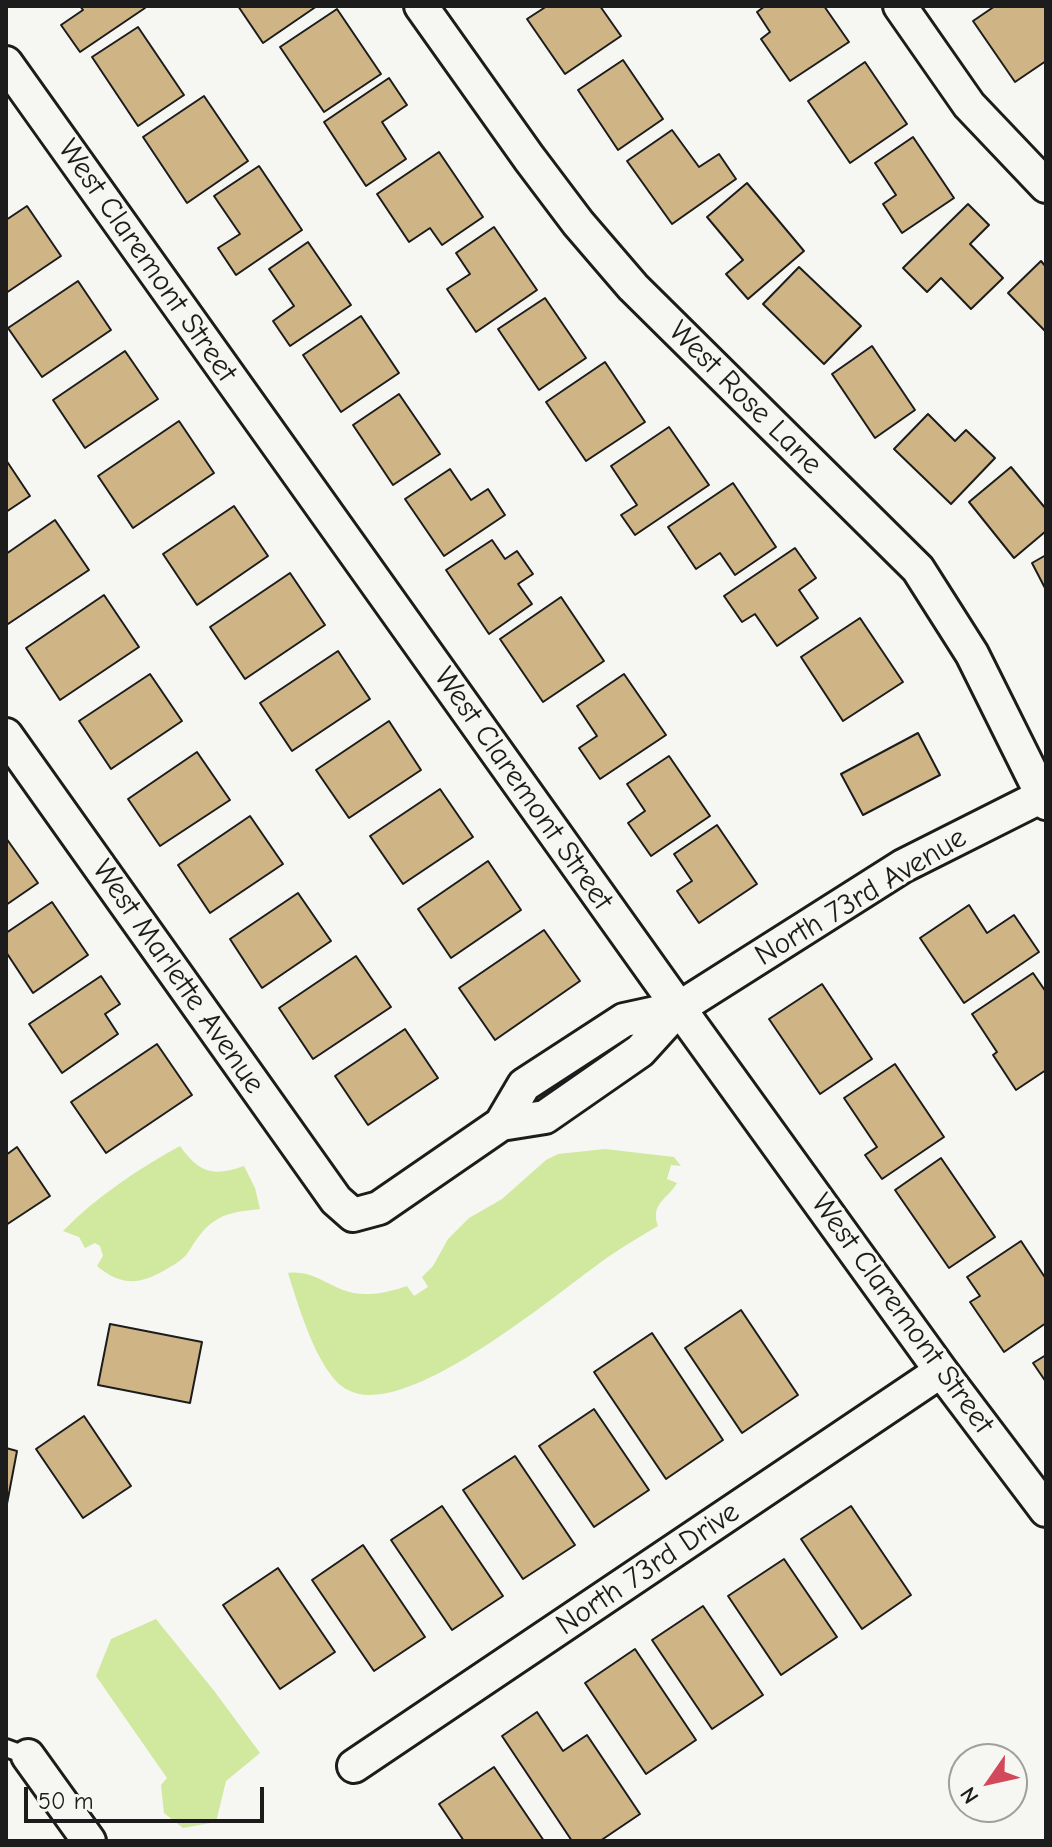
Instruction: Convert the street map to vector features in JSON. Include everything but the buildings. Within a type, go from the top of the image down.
[{"type":"street","name":"West Rose Lane","points":[[421,6],[537,169],[633,287],[918,569],[972,654],[1045,797]]},
{"type":"street","points":[[900,6],[969,105],[1042,173]]},
{"type":"street","name":"West Claremont Street","points":[[6,63],[679,1008],[941,1371],[1046,1510]]},
{"type":"street","name":"West Marlette Avenue","points":[[6,735],[336,1200],[353,1215]]},
{"type":"street","name":"North 73rd Avenue","points":[[353,1215],[379,1208],[501,1124],[524,1085],[624,1020],[679,1008],[903,866],[1045,797]]},
{"type":"street","name":"North 73rd Drive","points":[[354,1766],[941,1371]]},
{"type":"street","points":[[17,1752],[89,1841]]},
{"type":"green space","points":[[180,1146],[194,1162],[208,1170],[224,1171],[244,1166],[255,1188],[260,1209],[235,1212],[218,1219],[202,1232],[182,1259],[147,1279],[122,1280],[106,1273],[97,1266],[103,1256],[100,1246],[95,1243],[85,1248],[79,1237],[63,1231],[118,1184]]},
{"type":"green space","points":[[605,1149],[674,1157],[681,1166],[671,1165],[667,1179],[677,1183],[658,1207],[658,1226],[611,1255],[483,1347],[407,1387],[374,1395],[348,1390],[327,1370],[310,1338],[288,1273],[310,1275],[359,1294],[407,1286],[414,1296],[428,1287],[422,1277],[433,1266],[448,1239],[469,1218],[502,1199],[546,1160],[558,1154]]},
{"type":"green space","points":[[156,1619],[260,1753],[226,1781],[216,1822],[183,1828],[164,1813],[161,1785],[167,1778],[96,1676],[111,1639]]}]
